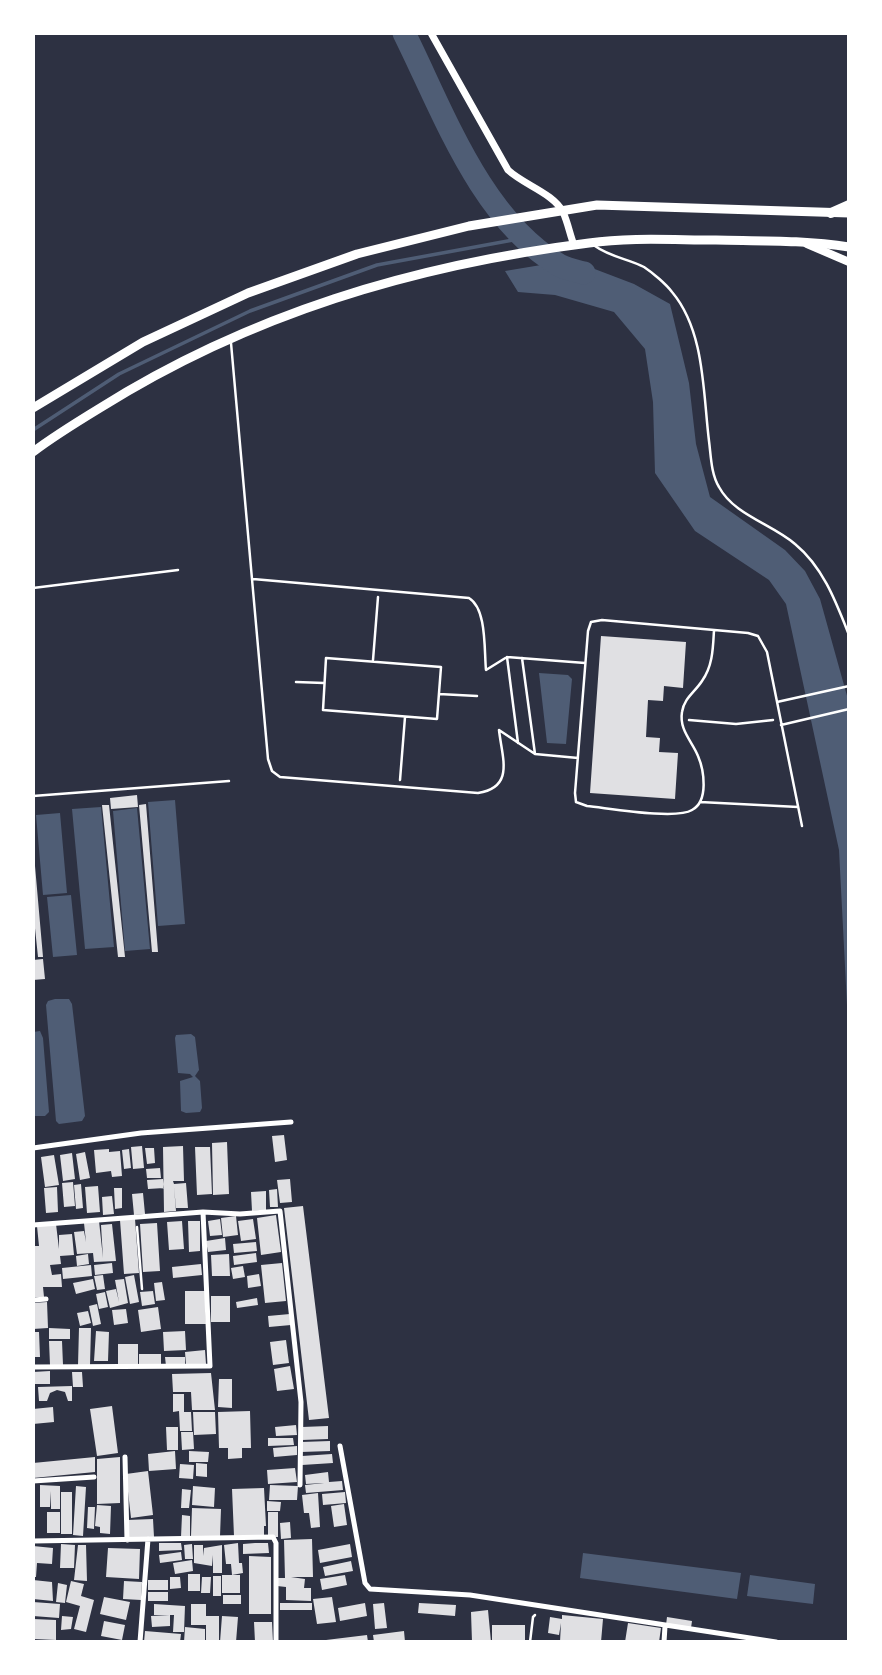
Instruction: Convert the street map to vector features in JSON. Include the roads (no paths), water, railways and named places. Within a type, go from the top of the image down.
[{"type":"highway","points":[[831,213],[847,213]]},
{"type":"main road","points":[[33,408],[144,342],[248,293],[357,254],[470,226],[597,205],[831,213]]},
{"type":"main road","points":[[837,245],[849,237]]},
{"type":"main road","points":[[800,241],[849,262]]},
{"type":"main road","points":[[33,452],[137,384],[230,337],[316,303],[391,280],[493,257],[590,242],[800,241],[849,247]]},
{"type":"street","points":[[431,33],[508,170],[562,210],[570,246]]},
{"type":"street","points":[[33,1148],[141,1133],[291,1122]]},
{"type":"street","points":[[33,1225],[203,1212],[240,1214],[280,1211],[301,1402],[300,1485]]},
{"type":"street","points":[[33,1367],[210,1366],[203,1212]]},
{"type":"street","points":[[33,1300],[46,1299]]},
{"type":"street","points":[[340,1446],[365,1583],[370,1589],[470,1595],[776,1642]]},
{"type":"street","points":[[125,1457],[127,1540]]},
{"type":"street","points":[[33,1481],[93,1477]]},
{"type":"street","points":[[33,1541],[272,1537],[275,1543],[276,1642]]},
{"type":"street","points":[[140,1642],[148,1539]]},
{"type":"street","points":[[664,1642],[666,1626]]},
{"type":"lane","points":[[590,242],[609,254],[645,268],[673,292],[690,323],[699,356],[711,458],[718,486],[727,499],[777,530],[810,558],[833,596],[849,635]]},
{"type":"lane","points":[[230,337],[268,759],[272,771],[280,778],[478,793],[492,790],[500,784],[504,774],[499,730],[535,754],[578,758]]},
{"type":"lane","points":[[33,588],[178,570]]},
{"type":"lane","points":[[253,579],[469,598],[476,602],[481,612],[486,670],[507,657],[585,663]]},
{"type":"lane","points":[[714,630],[711,664],[702,681],[688,696],[682,712],[683,730],[698,755],[704,778],[700,802],[694,810],[679,815],[587,806],[576,802],[585,663],[591,622],[602,620],[714,630],[758,636],[767,652],[802,826]]},
{"type":"lane","points":[[507,657],[518,743]]},
{"type":"lane","points":[[522,659],[535,754]]},
{"type":"lane","points":[[777,702],[849,686]]},
{"type":"lane","points":[[781,722],[798,721],[849,709]]},
{"type":"lane","points":[[33,796],[229,780]]},
{"type":"lane","points":[[700,802],[798,807]]},
{"type":"water","points":[[571,260],[634,284],[670,304],[689,383],[696,444],[710,497],[785,550],[805,571],[820,599],[849,703],[849,1044],[839,850],[786,604],[769,580],[695,531],[655,473],[653,402],[645,349],[614,312],[555,295],[518,292],[505,271]]},
{"type":"water","points":[[539,673],[568,675],[572,679],[566,744],[547,743]]},
{"type":"water","points":[[175,800],[185,924],[158,926],[148,802]]},
{"type":"water","points":[[101,807],[114,947],[85,949],[72,809]]},
{"type":"water","points":[[137,808],[150,949],[125,951],[113,811]]},
{"type":"water","points":[[60,813],[67,893],[43,895],[36,815]]},
{"type":"water","points":[[71,895],[77,955],[53,957],[47,897]]},
{"type":"water","points":[[69,999],[72,1004],[85,1116],[82,1121],[59,1124],[56,1121],[46,1005],[48,1001]]},
{"type":"water","points":[[40,1031],[43,1038],[49,1112],[45,1116],[33,1116],[33,1032]]},
{"type":"water","points":[[191,1034],[195,1037],[199,1070],[195,1076],[200,1081],[202,1108],[200,1112],[186,1113],[181,1111],[180,1081],[193,1077],[190,1074],[178,1073],[175,1038],[176,1035]]},
{"type":"water","points":[[583,1553],[741,1573],[737,1599],[580,1578]]},
{"type":"water","points":[[750,1575],[815,1584],[813,1604],[747,1596]]},
{"type":"waterway","points":[[404,33],[449,128],[486,192],[507,220],[531,245],[559,265],[584,273]]},
{"type":"waterway","points":[[33,430],[119,374],[250,311],[377,265],[524,238]]}]
